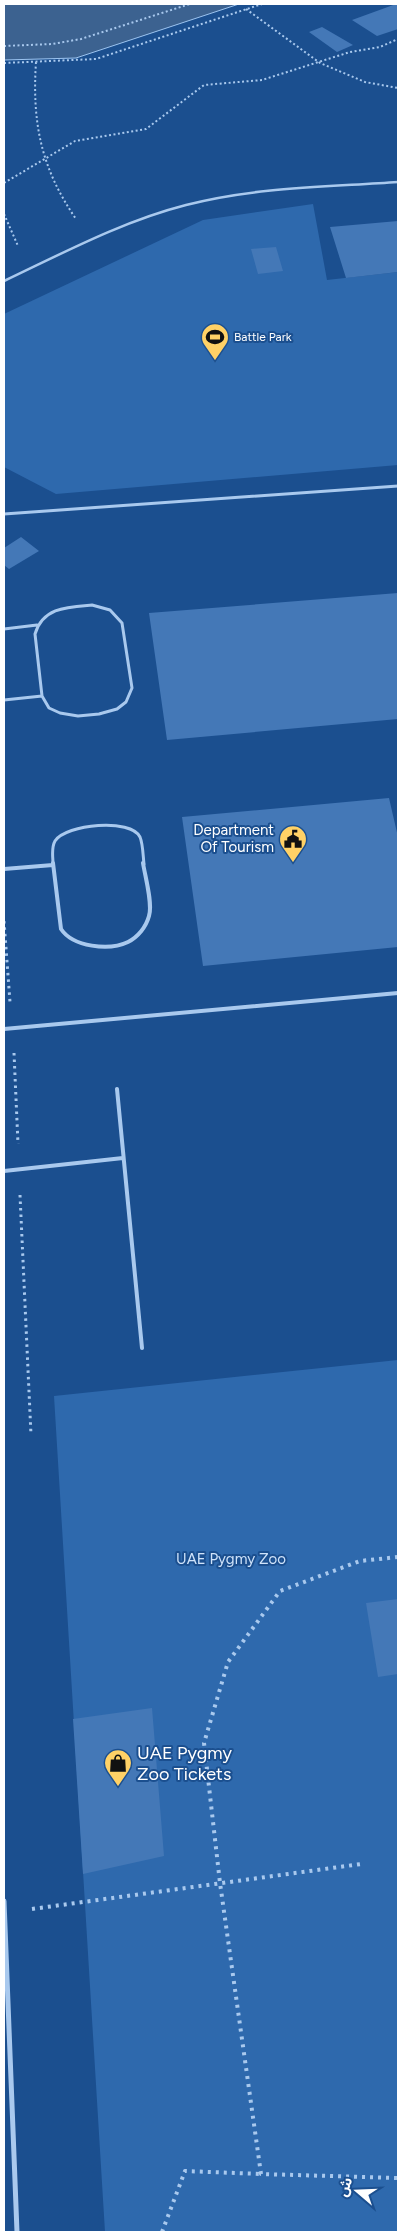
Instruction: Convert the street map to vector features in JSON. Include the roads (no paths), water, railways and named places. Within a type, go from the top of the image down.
[{"type":"lane","points":[[4,281],[153,216],[221,197],[258,192],[398,182]]},
{"type":"lane","points":[[4,514],[398,486]]},
{"type":"lane","points":[[92,605],[111,610],[118,616],[122,623],[132,688],[130,697],[123,705],[113,711],[64,715],[52,711],[45,704],[42,696],[35,634],[37,625],[42,618],[50,612],[61,608],[92,605]]},
{"type":"lane","points":[[4,628],[37,625]]},
{"type":"lane","points":[[4,700],[42,696]]},
{"type":"lane","points":[[115,826],[125,827],[134,831],[140,837],[142,845],[150,912],[148,922],[142,930],[123,944],[80,944],[68,938],[61,929],[53,865],[53,843],[58,836],[66,832],[115,826]]},
{"type":"lane","points":[[4,869],[53,865]]},
{"type":"lane","points":[[4,1029],[398,993]]},
{"type":"lane","points":[[117,1089],[142,1348]]},
{"type":"lane","points":[[4,1170],[123,1158]]},
{"type":"lane","points":[[4,1901],[17,2232]]},
{"type":"place","name":"Battle Park","points":[[215,361]]},
{"type":"place","name":"Department Of Tourism","points":[[293,863]]},
{"type":"place","name":"UAE Pygmy Zoo Tickets","points":[[118,1787]]},
{"type":"park label","name":"UAE Pygmy Zoo","points":[[231,1559]]}]
